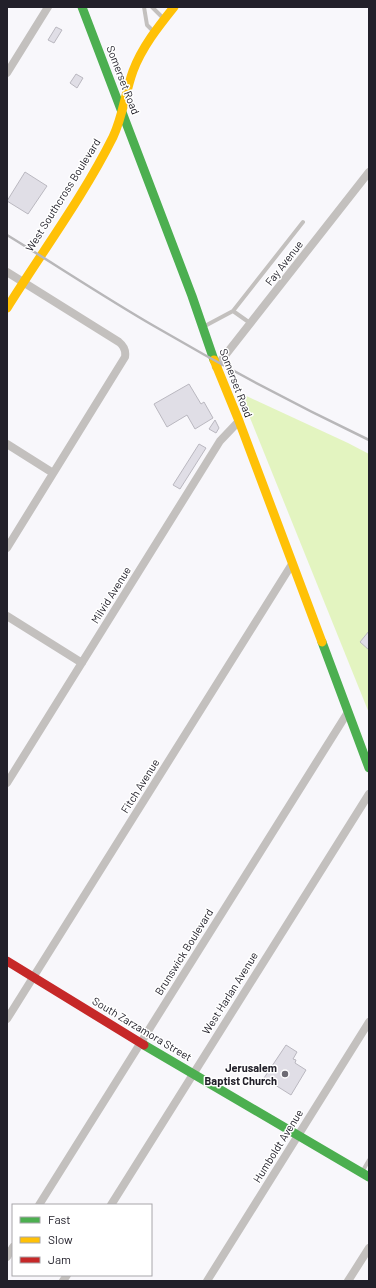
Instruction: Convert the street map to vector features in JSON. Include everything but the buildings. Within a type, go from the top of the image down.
[{"type":"main road","name":"Somerset Road","points":[[82,7],[190,289],[216,367],[239,421],[369,768]]},
{"type":"main road","name":"West Southcross Boulevard","points":[[7,308],[101,160],[114,134],[122,112],[133,71],[142,52],[154,32],[174,7]]},
{"type":"main road","name":"South Zarzamora Street","points":[[7,961],[193,1074],[365,1175]]},
{"type":"street","points":[[7,73],[48,7]]},
{"type":"street","name":"Fay Avenue","points":[[216,367],[369,172]]},
{"type":"street","points":[[7,272],[119,342],[123,345],[126,353],[125,357],[7,548]]},
{"type":"street","name":"Milvid Avenue","points":[[7,783],[220,441],[239,421]]},
{"type":"street","points":[[7,444],[53,473]]},
{"type":"street","name":"Fitch Avenue","points":[[7,1019],[292,564]]},
{"type":"street","points":[[7,616],[82,663]]},
{"type":"street","name":"Brunswick Boulevard","points":[[40,1204],[348,712]]},
{"type":"street","name":"West Harlan Avenue","points":[[112,1204],[369,794]]},
{"type":"street","name":"Humboldt Avenue","points":[[206,1281],[369,1022]]},
{"type":"street","points":[[348,1281],[369,1248]]},
{"type":"lane","points":[[144,7],[147,25],[154,32]]},
{"type":"lane","points":[[152,7],[165,19]]},
{"type":"lane","points":[[203,327],[233,310],[303,222]]},
{"type":"lane","points":[[233,310],[250,323]]},
{"type":"lane","points":[[365,1175],[369,1160]]},
{"type":"path","points":[[119,65],[121,74]]},
{"type":"path","points":[[227,362],[232,373]]},
{"type":"green space","points":[[240,393],[369,454],[369,713]]},
{"type":"railway","points":[[7,235],[117,304],[180,341],[260,385],[369,440]]},
{"type":"traffic: fast","points":[[82,7],[192,296],[214,360]]},
{"type":"traffic: fast","points":[[322,642],[369,768]]},
{"type":"traffic: fast","points":[[144,1045],[369,1177]]},
{"type":"traffic: slow","points":[[7,308],[89,181],[113,137],[122,113],[130,79],[137,62],[151,38],[174,7]]},
{"type":"traffic: slow","points":[[214,360],[239,421],[322,642]]},
{"type":"traffic: jam","points":[[7,961],[144,1045]]},
{"type":"place","name":"Jerusalem Baptist Church","points":[[285,1074]]}]
